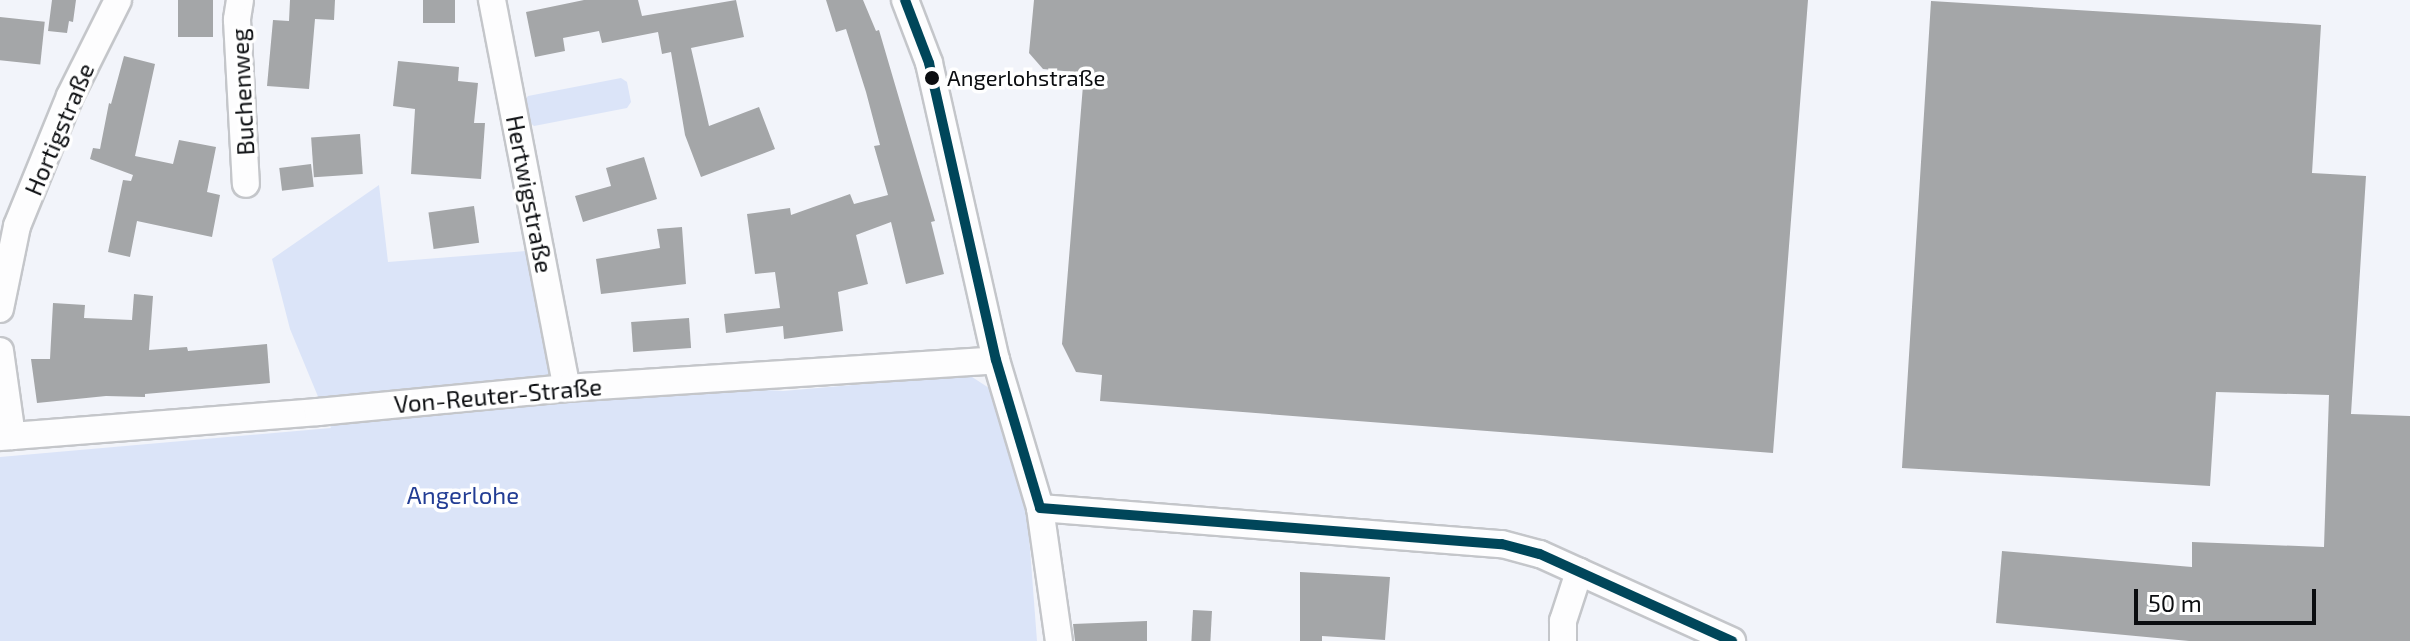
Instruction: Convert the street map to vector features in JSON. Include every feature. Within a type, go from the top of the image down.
[{"type":"street","name":"Hortigstraße","points":[[0,309],[17,226],[70,96],[118,0]]},
{"type":"street","name":"Buchenweg","points":[[240,0],[237,20],[246,184]]},
{"type":"street","name":"Hertwigstraße","points":[[492,0],[567,388]]},
{"type":"street","points":[[905,0],[929,63],[996,360],[1040,508],[1059,641]]},
{"type":"street","points":[[0,351],[6,436]]},
{"type":"street","name":"Von-Reuter-Straße","points":[[6,436],[318,412],[567,388],[996,360]]},
{"type":"street","points":[[1040,508],[1502,544],[1540,554],[1732,641]]},
{"type":"street","points":[[1563,641],[1563,621],[1579,572]]},
{"type":"green space","points":[[621,78],[627,82],[631,102],[627,108],[534,126],[529,122],[525,100],[528,96]]},
{"type":"green space","name":"Angerlohe","points":[[379,185],[388,262],[526,251],[551,378],[783,391],[969,375],[989,388],[1025,483],[1037,641],[0,641],[0,457],[331,428],[290,329],[272,259]]},
{"type":"building","points":[[52,0],[76,0],[73,22],[69,21],[67,33],[48,31]]},
{"type":"building","points":[[178,0],[213,0],[213,37],[178,37]]},
{"type":"building","points":[[290,0],[335,0],[334,20],[315,19],[309,89],[267,86],[273,20],[289,21]]},
{"type":"building","points":[[423,0],[455,0],[455,23],[423,23]]},
{"type":"building","points":[[584,0],[638,0],[642,16],[736,0],[744,37],[691,48],[709,126],[759,107],[775,149],[701,177],[685,135],[671,52],[662,54],[658,32],[602,43],[599,31],[563,38],[565,51],[535,57],[526,12]]},
{"type":"building","points":[[826,0],[863,0],[876,31],[879,30],[935,221],[931,222],[944,274],[906,284],[891,222],[856,235],[868,284],[838,292],[843,331],[784,339],[783,326],[726,333],[724,314],[780,308],[775,272],[755,274],[747,214],[790,208],[791,215],[850,194],[854,204],[888,195],[874,146],[880,145],[846,29],[836,32]]},
{"type":"building","points":[[1034,0],[1808,0],[1773,453],[1100,401],[1102,375],[1076,372],[1062,344],[1084,73],[1043,69],[1029,53]]},
{"type":"building","points":[[1931,1],[2321,25],[2312,173],[2366,176],[2351,414],[2410,416],[2410,641],[2189,641],[1996,623],[2002,551],[2192,567],[2192,542],[2324,547],[2329,395],[2216,392],[2210,486],[1902,468]]},
{"type":"building","points":[[0,17],[45,22],[40,64],[0,60]]},
{"type":"building","points":[[124,56],[155,64],[135,156],[173,164],[179,140],[216,147],[207,192],[220,195],[212,237],[137,221],[130,257],[108,252],[123,180],[131,181],[133,175],[90,159],[93,148],[100,149],[109,103]]},
{"type":"building","points":[[398,61],[459,67],[458,81],[478,83],[474,123],[485,123],[481,179],[411,174],[415,109],[393,106]]},
{"type":"building","points":[[360,134],[363,174],[314,177],[311,137]]},
{"type":"building","points":[[644,157],[657,199],[583,222],[575,196],[611,186],[606,168]]},
{"type":"building","points":[[311,164],[314,187],[282,191],[279,168]]},
{"type":"building","points":[[474,206],[479,243],[434,249],[428,212]]},
{"type":"building","points":[[682,227],[686,284],[601,294],[596,259],[660,248],[657,229]]},
{"type":"building","points":[[134,294],[153,296],[149,350],[187,347],[188,351],[267,344],[270,383],[145,394],[145,397],[106,396],[37,403],[31,359],[50,359],[53,303],[85,305],[84,318],[132,320]]},
{"type":"building","points":[[689,318],[691,348],[633,352],[631,322]]},
{"type":"building","points":[[1300,572],[1390,577],[1385,640],[1322,636],[1322,641],[1300,641]]},
{"type":"building","points":[[1193,610],[1212,611],[1210,641],[1191,641]]},
{"type":"building","points":[[1147,621],[1147,641],[1075,641],[1073,624]]},
{"type":"transit line","points":[[905,0],[929,63],[996,360],[1040,508]]},
{"type":"transit line","points":[[1040,508],[1502,544],[1540,554],[1732,641]]},
{"type":"place","name":"Angerlohstraße","points":[[932,78]]}]
